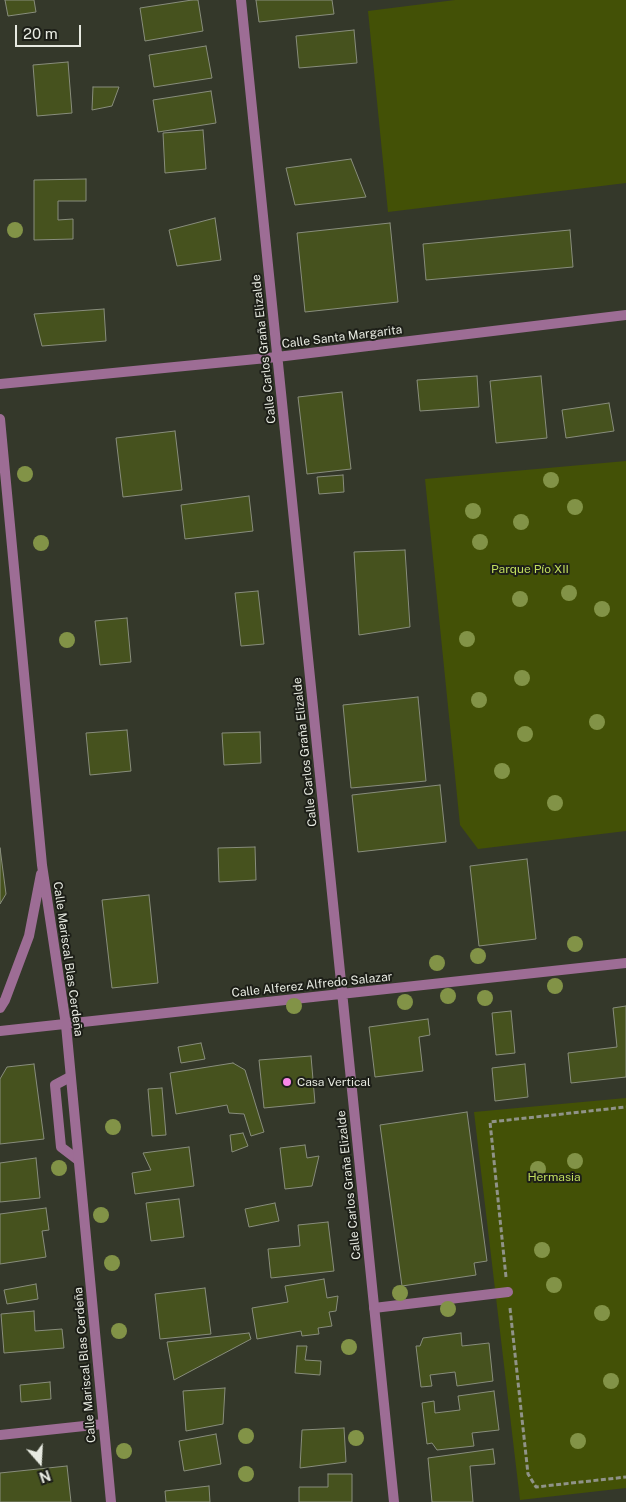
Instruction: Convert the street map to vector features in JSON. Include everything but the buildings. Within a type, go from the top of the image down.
[{"type":"street","name":"Calle Carlos Graña Elizalde","points":[[241,0],[394,1502]]},
{"type":"street","name":"Calle Santa Margarita","points":[[0,384],[277,357],[626,315]]},
{"type":"street","name":"Calle Mariscal Blas Cerdeña","points":[[0,419],[42,866],[66,1025],[111,1502]]},
{"type":"street","points":[[0,1008],[29,936],[42,866]]},
{"type":"street","name":"Calle Alferez Alfredo Salazar","points":[[0,1031],[626,963]]},
{"type":"street","points":[[70,1076],[55,1085],[61,1147],[78,1160]]},
{"type":"street","points":[[374,1308],[508,1292]]},
{"type":"street","points":[[0,1435],[103,1424]]},
{"type":"path","points":[[626,1107],[490,1122],[528,1474],[536,1487],[626,1477]]},
{"type":"green space","points":[[455,0],[626,0],[626,183],[388,212],[368,11]]},
{"type":"green space","name":"Parque Pío XII","points":[[626,461],[626,831],[478,849],[460,825],[425,479]]},
{"type":"green space","name":"Hermasia","points":[[626,1098],[626,1488],[520,1500],[474,1112]]},
{"type":"place","name":"Casa Vertical","points":[[287,1082]]}]
